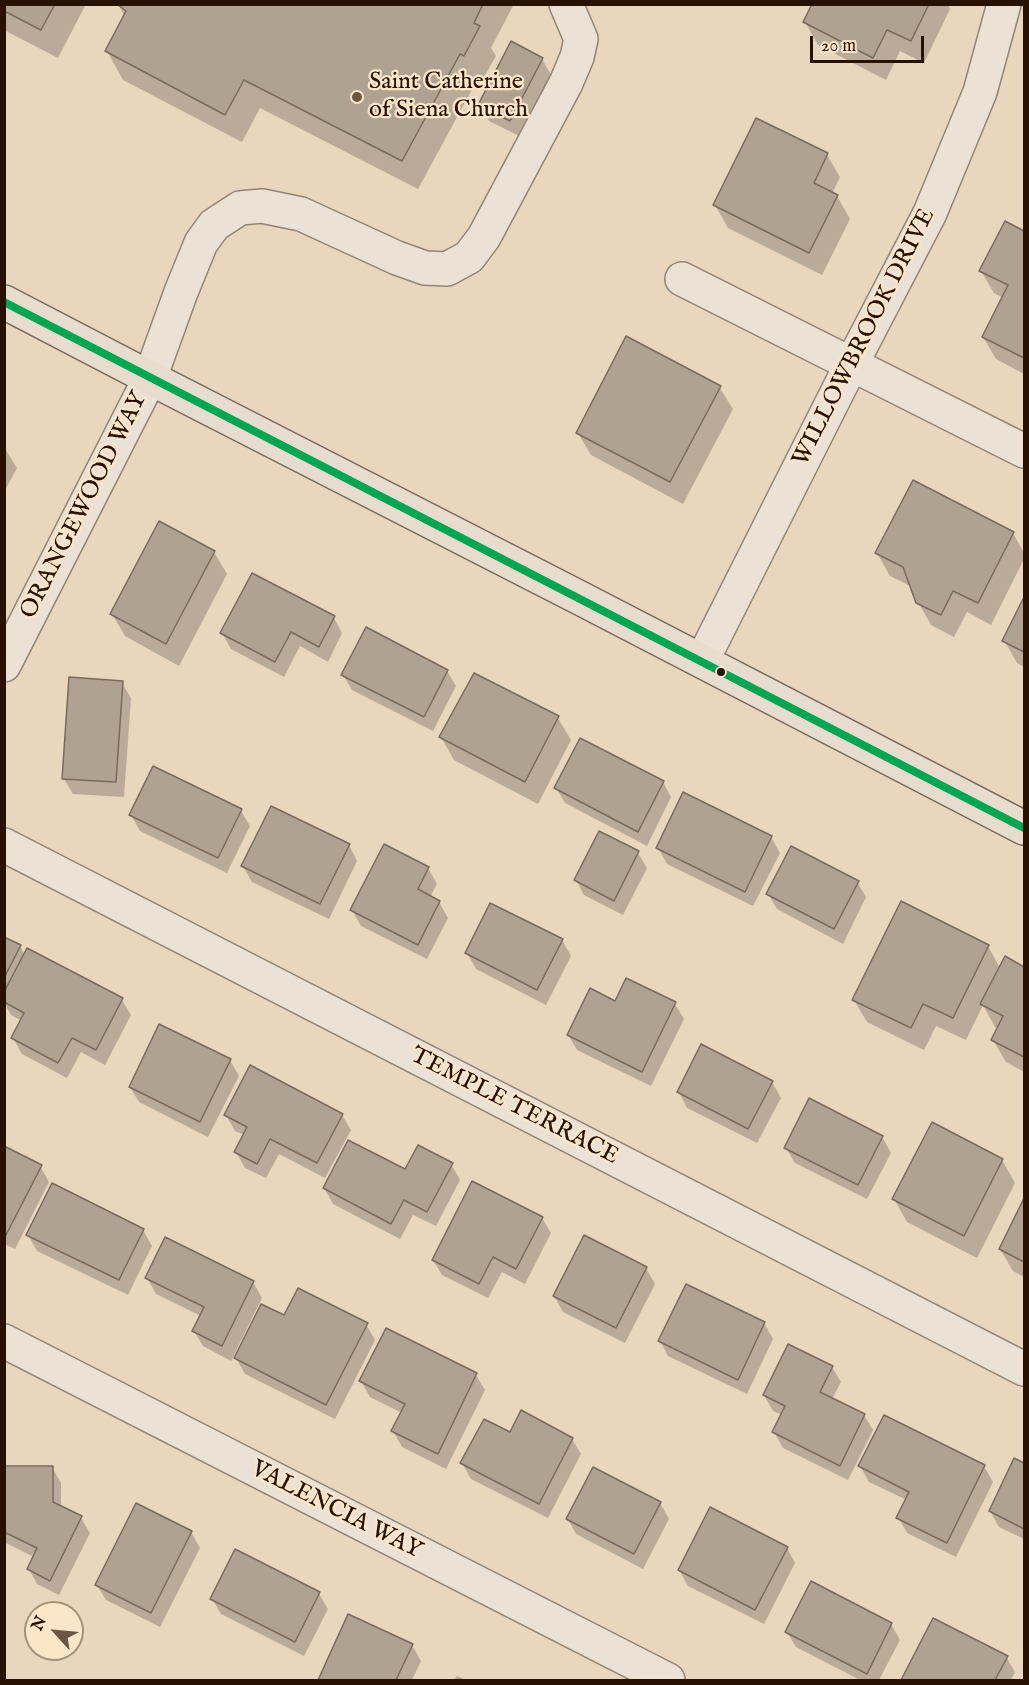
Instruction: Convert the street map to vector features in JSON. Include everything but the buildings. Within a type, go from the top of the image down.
[{"type":"main road","points":[[4,302],[1024,828]]},
{"type":"street","name":"ORANGEWOOD WAY","points":[[4,665],[150,378],[201,243],[214,225],[240,208],[262,206],[301,214],[425,268],[447,269],[469,257],[484,237],[578,57],[581,39],[566,4]]},
{"type":"street","name":"WILLOWBROOK DRIVE","points":[[702,661],[934,202],[980,92],[1004,4]]},
{"type":"street","points":[[682,279],[1024,452]]},
{"type":"street","name":"TEMPLE TERRACE","points":[[4,845],[1024,1369]]},
{"type":"street","name":"VALENCIA WAY","points":[[4,1341],[668,1680]]},
{"type":"transit line","points":[[4,302],[1024,828]]},
{"type":"place","name":"Saint Catherine of Siena Church","points":[[357,97]]}]
